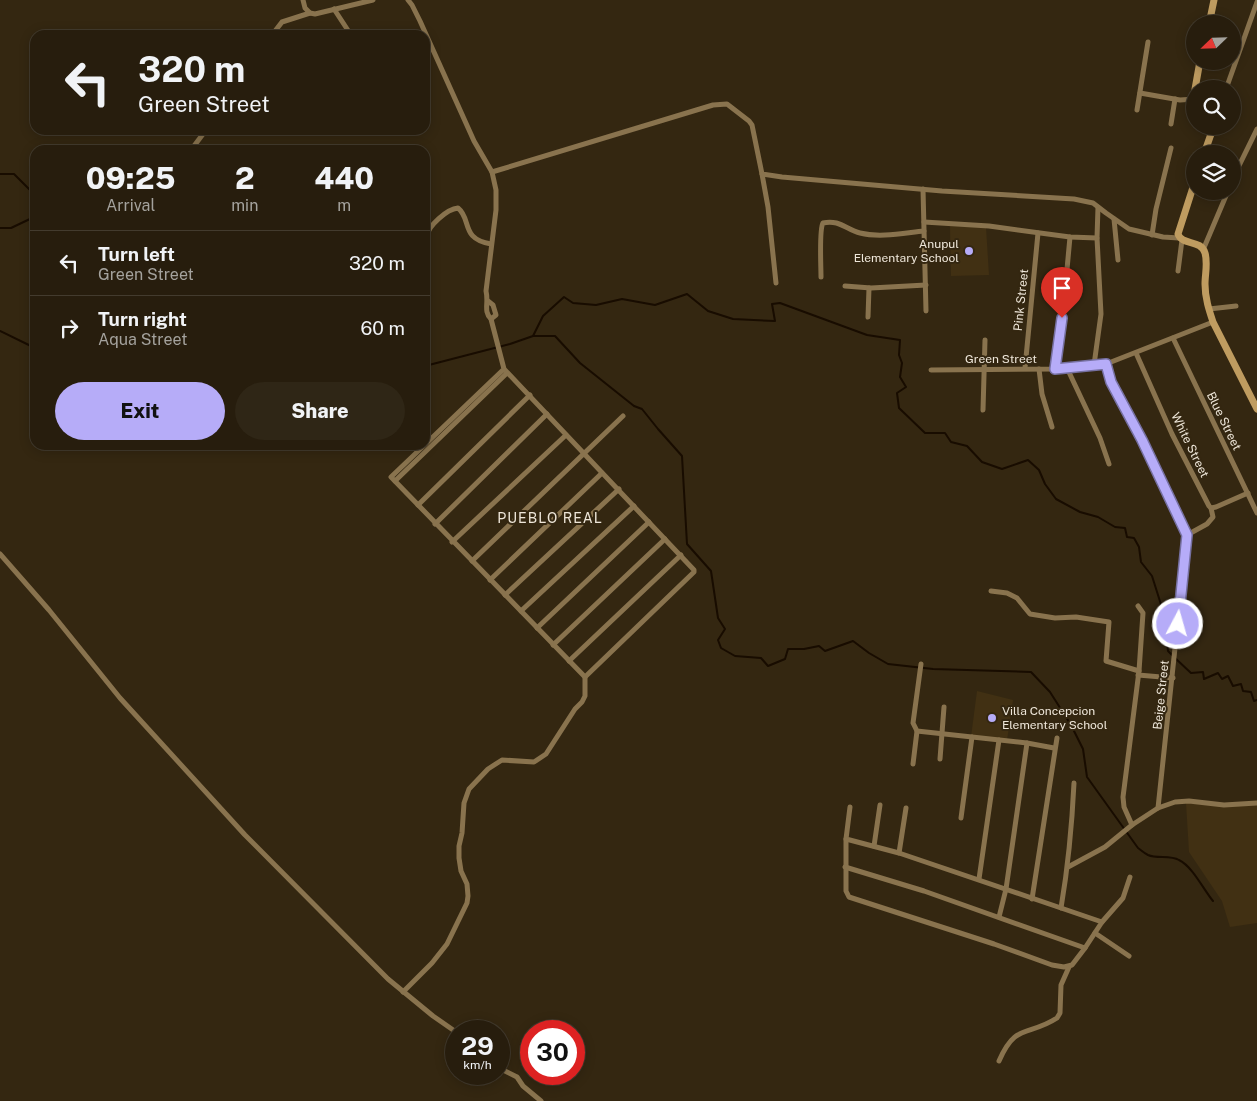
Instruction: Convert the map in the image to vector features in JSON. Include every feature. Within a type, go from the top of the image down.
[{"type":"street","points":[[303,0],[305,8],[310,13]]},
{"type":"street","points":[[276,30],[282,22],[310,13],[315,14],[373,0]]},
{"type":"street","points":[[408,0],[424,30]]},
{"type":"street","points":[[1211,15],[1214,0]]},
{"type":"street","points":[[1229,80],[1257,2]]},
{"type":"street","points":[[334,9],[348,30]]},
{"type":"street","points":[[1137,110],[1148,42]]},
{"type":"street","points":[[403,992],[432,963],[447,944],[467,903],[467,884],[461,871],[459,846],[464,803],[469,789],[488,770],[502,760],[534,762],[546,754],[575,709],[582,702],[585,696],[585,677],[694,572],[693,568],[681,555],[506,371],[486,308],[488,301],[486,291],[497,198],[492,172],[474,141],[430,44]]},
{"type":"street","points":[[1140,93],[1186,99]]},
{"type":"street","points":[[1171,124],[1175,99]]},
{"type":"street","points":[[492,172],[720,103],[727,104],[733,107],[752,125],[768,208],[776,283]]},
{"type":"street","points":[[1241,162],[1257,129]]},
{"type":"street","points":[[1152,235],[1156,209],[1171,148]]},
{"type":"street","points":[[762,174],[923,189],[1074,199],[1093,203],[1129,229],[1163,238],[1181,239],[1199,245],[1204,250]]},
{"type":"street","points":[[923,189],[926,310]]},
{"type":"street","points":[[1178,272],[1181,239],[1178,234],[1179,227],[1188,200]]},
{"type":"street","points":[[1224,200],[1204,250],[1206,260],[1205,285],[1213,322],[1257,409]]},
{"type":"street","points":[[1094,365],[1101,314],[1097,238],[1098,207]]},
{"type":"street","points":[[430,227],[447,211],[458,208],[462,211],[468,230],[472,235],[485,243],[492,244]]},
{"type":"street","points":[[1114,219],[1118,260]]},
{"type":"street","points":[[924,222],[989,226],[1038,233],[1097,238]]},
{"type":"street","points":[[821,277],[822,248],[820,231],[823,223],[840,223],[860,233],[875,235],[924,231]]},
{"type":"street","name":"Pink Street","points":[[1025,368],[1038,233]]},
{"type":"street","points":[[1055,369],[1061,334],[1070,236]]},
{"type":"street","points":[[845,286],[869,288],[926,285]]},
{"type":"street","points":[[868,317],[869,288]]},
{"type":"street","points":[[1209,309],[1236,306]]},
{"type":"street","name":"Green Street","points":[[931,370],[1055,369],[1106,364],[1213,322]]},
{"type":"street","name":"Blue Street","points":[[1173,338],[1257,513]]},
{"type":"street","points":[[983,410],[985,340]]},
{"type":"street","name":"White Street","points":[[1136,353],[1172,434],[1211,508]]},
{"type":"street","points":[[1106,364],[1111,382],[1142,440],[1187,535],[1207,524],[1213,517],[1211,508],[1248,493]]},
{"type":"street","points":[[1066,368],[1096,430],[1109,464]]},
{"type":"street","points":[[1039,369],[1042,394],[1052,427]]},
{"type":"street","points":[[430,440],[506,371]]},
{"type":"street","points":[[418,505],[530,395]]},
{"type":"street","points":[[435,524],[548,414]]},
{"type":"street","points":[[472,561],[623,416]]},
{"type":"street","points":[[452,542],[566,435]]},
{"type":"street","points":[[420,450],[390,477],[585,677]]},
{"type":"street","points":[[490,580],[602,473]]},
{"type":"street","points":[[505,594],[619,489]]},
{"type":"street","points":[[521,611],[634,506]]},
{"type":"street","points":[[537,628],[648,522]]},
{"type":"street","name":"Beige Street","points":[[1158,808],[1187,535]]},
{"type":"street","points":[[553,645],[665,539]]},
{"type":"street","points":[[0,554],[49,610],[126,705],[245,835],[388,979],[445,1024]]},
{"type":"street","points":[[569,662],[681,555]]},
{"type":"street","points":[[991,591],[1007,593],[1017,598],[1030,614],[1055,618],[1076,617],[1109,622],[1106,661],[1138,673],[1173,678]]},
{"type":"street","points":[[1131,826],[1124,807],[1123,797],[1138,673],[1143,613],[1138,606]]},
{"type":"street","points":[[913,764],[917,731],[913,723],[921,664]]},
{"type":"street","points":[[940,759],[944,707]]},
{"type":"street","points":[[917,731],[1027,743],[1054,748]]},
{"type":"street","points":[[960,818],[972,737]]},
{"type":"street","points":[[1032,899],[1057,738]]},
{"type":"street","points":[[979,879],[999,740]]},
{"type":"street","points":[[999,917],[1006,889],[1027,743]]},
{"type":"street","points":[[1061,908],[1068,867],[1074,783]]},
{"type":"street","points":[[1068,867],[1105,847],[1131,826],[1158,808],[1175,802],[1189,801],[1224,805],[1257,803]]},
{"type":"street","points":[[874,846],[880,805]]},
{"type":"street","points":[[850,807],[845,867],[849,897],[1052,965],[1069,967]]},
{"type":"street","points":[[899,853],[906,808]]},
{"type":"street","points":[[846,839],[899,853],[1102,922]]},
{"type":"street","points":[[845,867],[924,891],[1085,948]]},
{"type":"street","points":[[998,1061],[1011,1039],[1020,1033],[1057,1018],[1060,1013],[1061,985],[1069,967],[1085,948],[1102,922],[1123,898],[1130,877]]},
{"type":"street","points":[[1095,933],[1129,956]]},
{"type":"street","points":[[510,1074],[517,1077],[522,1086],[541,1101]]},
{"type":"shaded area","name":"Anupul Elementary School","points":[[950,226],[986,227],[989,275],[951,276]]},
{"type":"shaded area","name":"Villa Concepcion Elementary School","points":[[977,691],[1013,700],[1007,740],[971,737]]},
{"type":"shaded area","points":[[1186,803],[1223,806],[1257,804],[1257,923],[1230,927],[1222,901],[1189,852]]},
{"type":"waterway","points":[[0,174],[14,174],[30,190]]},
{"type":"waterway","points":[[0,228],[11,228],[30,219]]},
{"type":"waterway","points":[[430,365],[510,344],[533,336],[543,316],[564,297],[573,303],[596,305],[622,299],[655,305],[687,294],[708,311],[733,319],[775,321],[772,304],[780,303],[867,335],[900,340],[899,355],[902,363],[900,377],[906,387],[897,393],[899,408],[925,433],[945,433],[951,442],[967,446],[982,462],[1002,469],[1028,460],[1039,470],[1045,484],[1056,499],[1080,512],[1098,517],[1115,527],[1125,528],[1127,537],[1134,538],[1139,547],[1141,562],[1152,576],[1164,614],[1168,651],[1172,655]]},
{"type":"waterway","points":[[0,331],[30,346]]},
{"type":"waterway","points":[[533,336],[555,336],[580,363],[634,406],[642,409],[682,456],[687,544],[711,571],[718,618],[725,629],[718,640],[721,648],[735,656],[761,658],[768,666],[785,659],[788,649],[804,649],[819,646],[825,651],[853,641],[888,664],[933,669],[1031,672],[1050,692],[1071,725],[1083,749],[1087,777],[1138,848],[1148,855],[1168,857],[1184,863],[1213,901]]},
{"type":"waterway","points":[[1175,658],[1191,673],[1203,672],[1204,679],[1218,673],[1222,679],[1228,676],[1233,686],[1241,684],[1243,691],[1251,692],[1254,701],[1257,700]]},
{"type":"place","name":"Anupul Elementary School","points":[[969,251]]},
{"type":"place","name":"Villa Concepcion Elementary School","points":[[992,718]]},
{"type":"district","name":"PUEBLO REAL","points":[[550,518]]},
{"type":"route","points":[[1062,318],[1055,369],[1106,364],[1111,382],[1142,440],[1187,535],[1178,624]]}]
